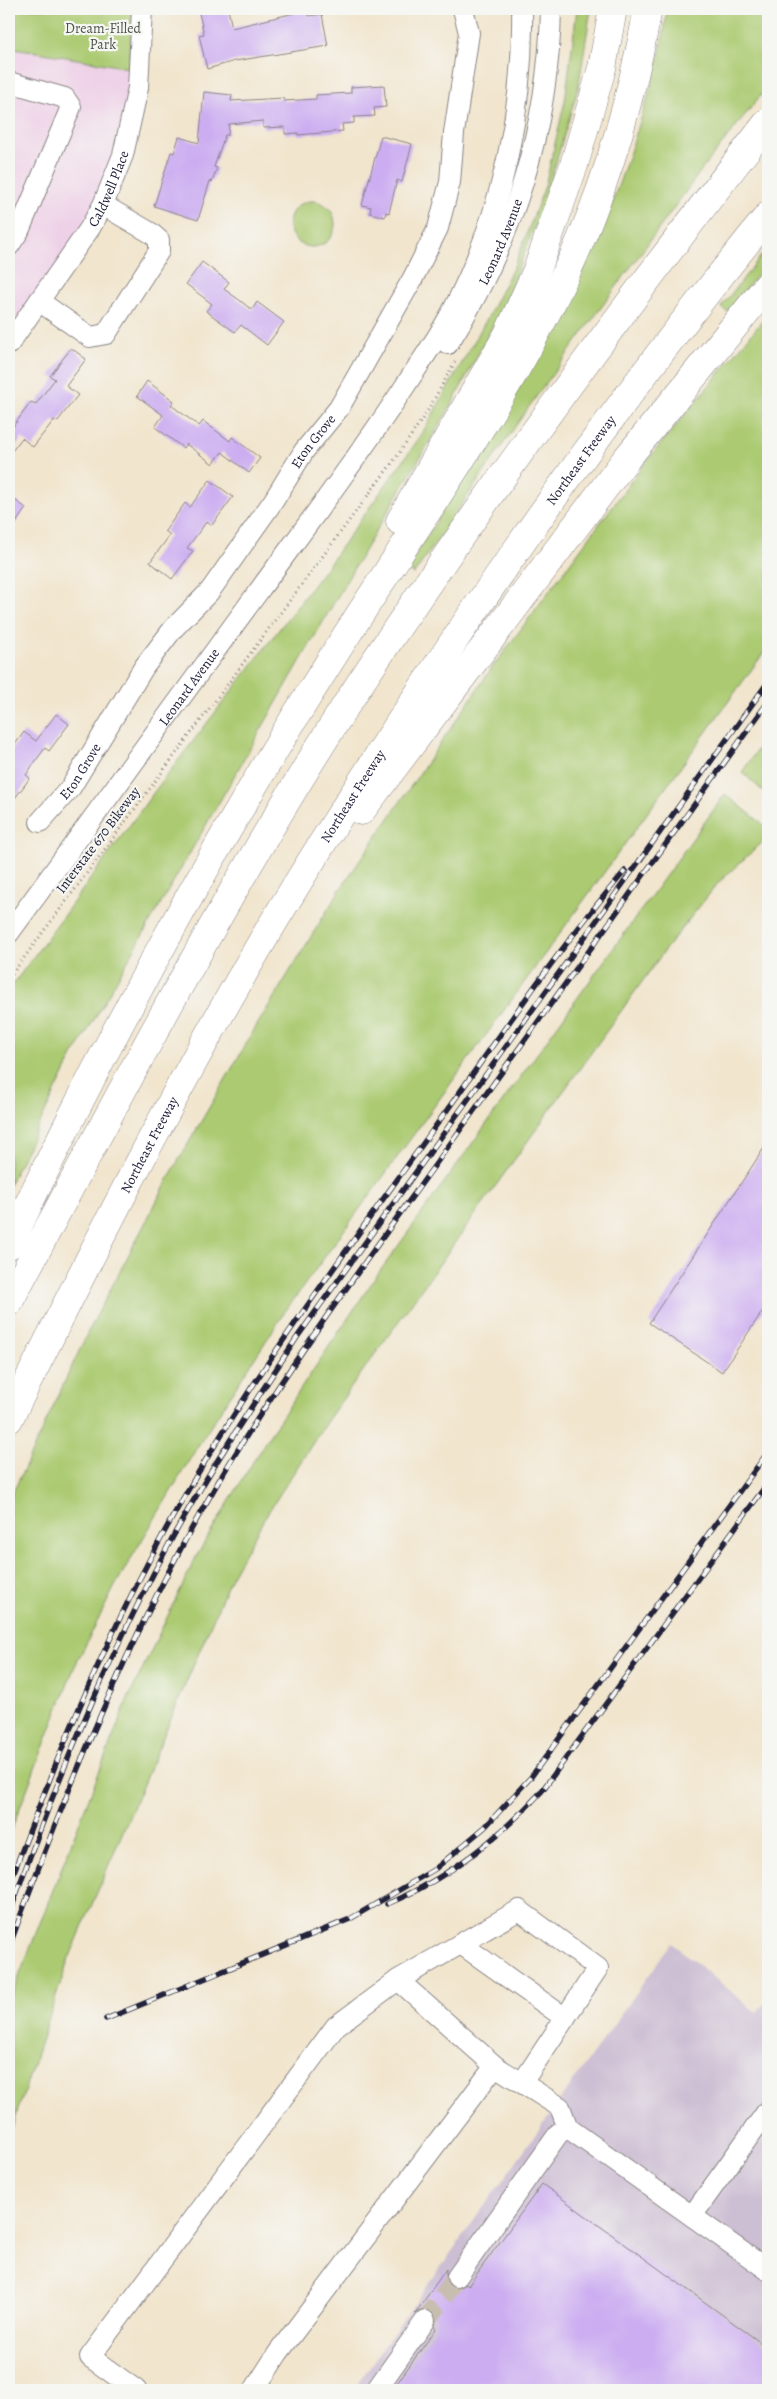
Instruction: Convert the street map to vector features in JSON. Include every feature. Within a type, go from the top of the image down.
[{"type":"highway","points":[[282,737],[337,626],[453,432],[508,334],[525,298],[537,270],[574,165],[602,68],[613,9]]},
{"type":"highway","points":[[9,1245],[42,1175],[139,986],[282,737],[480,431],[532,342],[579,245],[614,154],[636,75],[648,9]]},
{"type":"highway","points":[[9,1302],[149,1040],[247,866],[361,683],[498,482],[623,310],[768,122]]},
{"type":"highway","name":"Northeast Freeway","points":[[9,1419],[144,1151],[257,950],[363,778],[483,597],[596,437],[687,317],[768,216]]},
{"type":"highway","points":[[257,950],[627,458],[768,285]]},
{"type":"street","name":"Caldwell Place","points":[[9,344],[90,228],[103,205],[123,154],[138,88],[142,9]]},
{"type":"street","name":"Eton Grove","points":[[40,822],[72,787],[144,667],[176,626],[210,591],[274,500],[304,451],[339,408],[413,278],[438,228],[450,182],[454,133],[469,33],[463,9]]},
{"type":"street","name":"Leonard Avenue","points":[[369,440],[439,334],[457,301],[483,237],[505,170],[518,108],[523,36],[522,9]]},
{"type":"street","name":"Leonard Avenue","points":[[9,933],[16,907],[369,440],[443,352],[480,290],[497,254],[524,182],[541,110],[551,9]]},
{"type":"street","points":[[9,82],[66,98],[71,107],[19,231],[9,246]]},
{"type":"street","points":[[39,301],[90,338],[106,334],[159,251],[159,240],[151,233],[103,205]]},
{"type":"street","points":[[136,2390],[90,2357],[336,2026],[398,1980],[519,1910],[598,1968],[522,2083]]},
{"type":"street","points":[[461,1944],[565,2018]]},
{"type":"street","points":[[398,1980],[496,2066],[560,2107],[568,2128],[768,2270]]},
{"type":"street","points":[[254,2390],[278,2353],[496,2066]]},
{"type":"street","points":[[692,2216],[768,2110]]},
{"type":"street","points":[[457,2277],[559,2132],[568,2128]]},
{"type":"street","points":[[376,2390],[425,2321]]},
{"type":"path","name":"Interstate 670 Bikeway","points":[[9,978],[206,715]]},
{"type":"shaded area","points":[[9,47],[128,68],[137,87],[110,198],[9,352]]},
{"type":"shaded area","points":[[672,1943],[757,2013],[768,1998],[768,2390],[353,2390]]},
{"type":"green space","name":"Dream-Filled Park","points":[[9,9],[131,9],[132,22],[128,68],[9,47]]},
{"type":"green space","points":[[577,9],[591,9],[578,89],[544,202],[506,301],[451,406],[354,568],[73,1056],[9,1185],[9,990],[157,788],[324,571],[420,437],[489,315],[515,264],[545,186],[565,101]]},
{"type":"green space","points":[[667,9],[768,9],[768,86],[700,172],[528,408],[414,574],[406,569],[477,456],[545,342],[607,217],[655,73]]},
{"type":"green space","points":[[312,201],[325,205],[331,211],[335,224],[331,237],[325,243],[312,247],[299,243],[293,237],[289,224],[293,211],[299,205]]},
{"type":"green space","points":[[768,247],[768,262],[727,312],[721,307]]},
{"type":"green space","points":[[768,314],[768,647],[284,1313],[196,1449],[116,1584],[74,1668],[9,1836],[9,1501],[87,1334],[173,1170],[254,1030],[339,891],[492,668],[641,468]]},
{"type":"green space","points":[[768,734],[768,796],[742,772]]},
{"type":"green space","points":[[725,794],[768,828],[768,837],[719,882],[667,947],[327,1421],[267,1514],[231,1577],[68,1961],[9,2137],[9,2002],[127,1701],[197,1555],[265,1442],[375,1278]]},
{"type":"building","points":[[198,9],[228,9],[232,28],[307,10],[309,16],[322,14],[328,46],[235,61],[207,69],[199,35],[204,34]]},
{"type":"building","points":[[384,85],[386,107],[374,108],[375,116],[354,117],[354,123],[342,124],[343,131],[298,135],[298,133],[285,134],[285,127],[263,128],[263,121],[229,124],[228,135],[225,135],[214,167],[217,168],[212,182],[210,181],[198,220],[154,206],[171,152],[174,153],[179,137],[199,143],[204,92],[232,95],[231,101],[284,98],[284,101],[316,99],[316,95],[351,93],[351,87]]},
{"type":"building","points":[[381,136],[412,144],[402,182],[397,180],[389,213],[386,212],[385,217],[370,213],[371,207],[362,205]]},
{"type":"building","points":[[202,262],[229,282],[224,289],[252,310],[257,302],[284,322],[267,345],[241,325],[235,332],[206,311],[212,304],[186,284]]},
{"type":"building","points":[[71,348],[86,359],[66,386],[78,395],[57,422],[54,420],[33,447],[22,438],[9,455],[9,432],[31,402],[36,404],[55,379],[50,376]]},
{"type":"building","points":[[147,381],[174,401],[171,405],[199,426],[203,421],[230,441],[232,437],[260,458],[249,473],[222,452],[213,464],[186,444],[183,448],[155,427],[163,415],[137,396]]},
{"type":"building","points":[[210,480],[233,497],[212,525],[207,521],[187,548],[193,551],[172,579],[150,562],[170,535],[165,531],[185,503],[190,507]]},
{"type":"building","points":[[9,496],[26,508],[9,533]]},
{"type":"building","points":[[56,714],[69,724],[49,751],[45,748],[26,775],[30,778],[9,806],[9,753],[24,732],[36,741]]},
{"type":"building","points":[[768,1142],[768,1303],[722,1372],[649,1323]]},
{"type":"building","points":[[542,2184],[768,2348],[768,2390],[392,2390],[436,2329],[436,2317],[431,2311],[421,2310],[415,2314],[446,2269],[446,2281],[450,2286],[456,2289],[466,2284],[468,2286]]},
{"type":"tunnel","points":[[425,2321],[457,2277]]},
{"type":"railway","points":[[9,1915],[62,1773],[123,1634],[169,1544],[215,1464],[298,1336],[768,682]]},
{"type":"railway","points":[[9,1947],[54,1828],[102,1711],[156,1596],[217,1484],[300,1354],[768,702]]},
{"type":"railway","points":[[9,1885],[60,1753],[97,1666],[138,1582],[190,1486],[255,1382],[325,1281],[526,999],[574,934],[625,871]]},
{"type":"railway","points":[[106,2019],[350,1919],[435,1869],[485,1827],[531,1777],[768,1452]]},
{"type":"railway","points":[[387,1904],[430,1883],[470,1857],[507,1826],[541,1792],[768,1483]]}]
